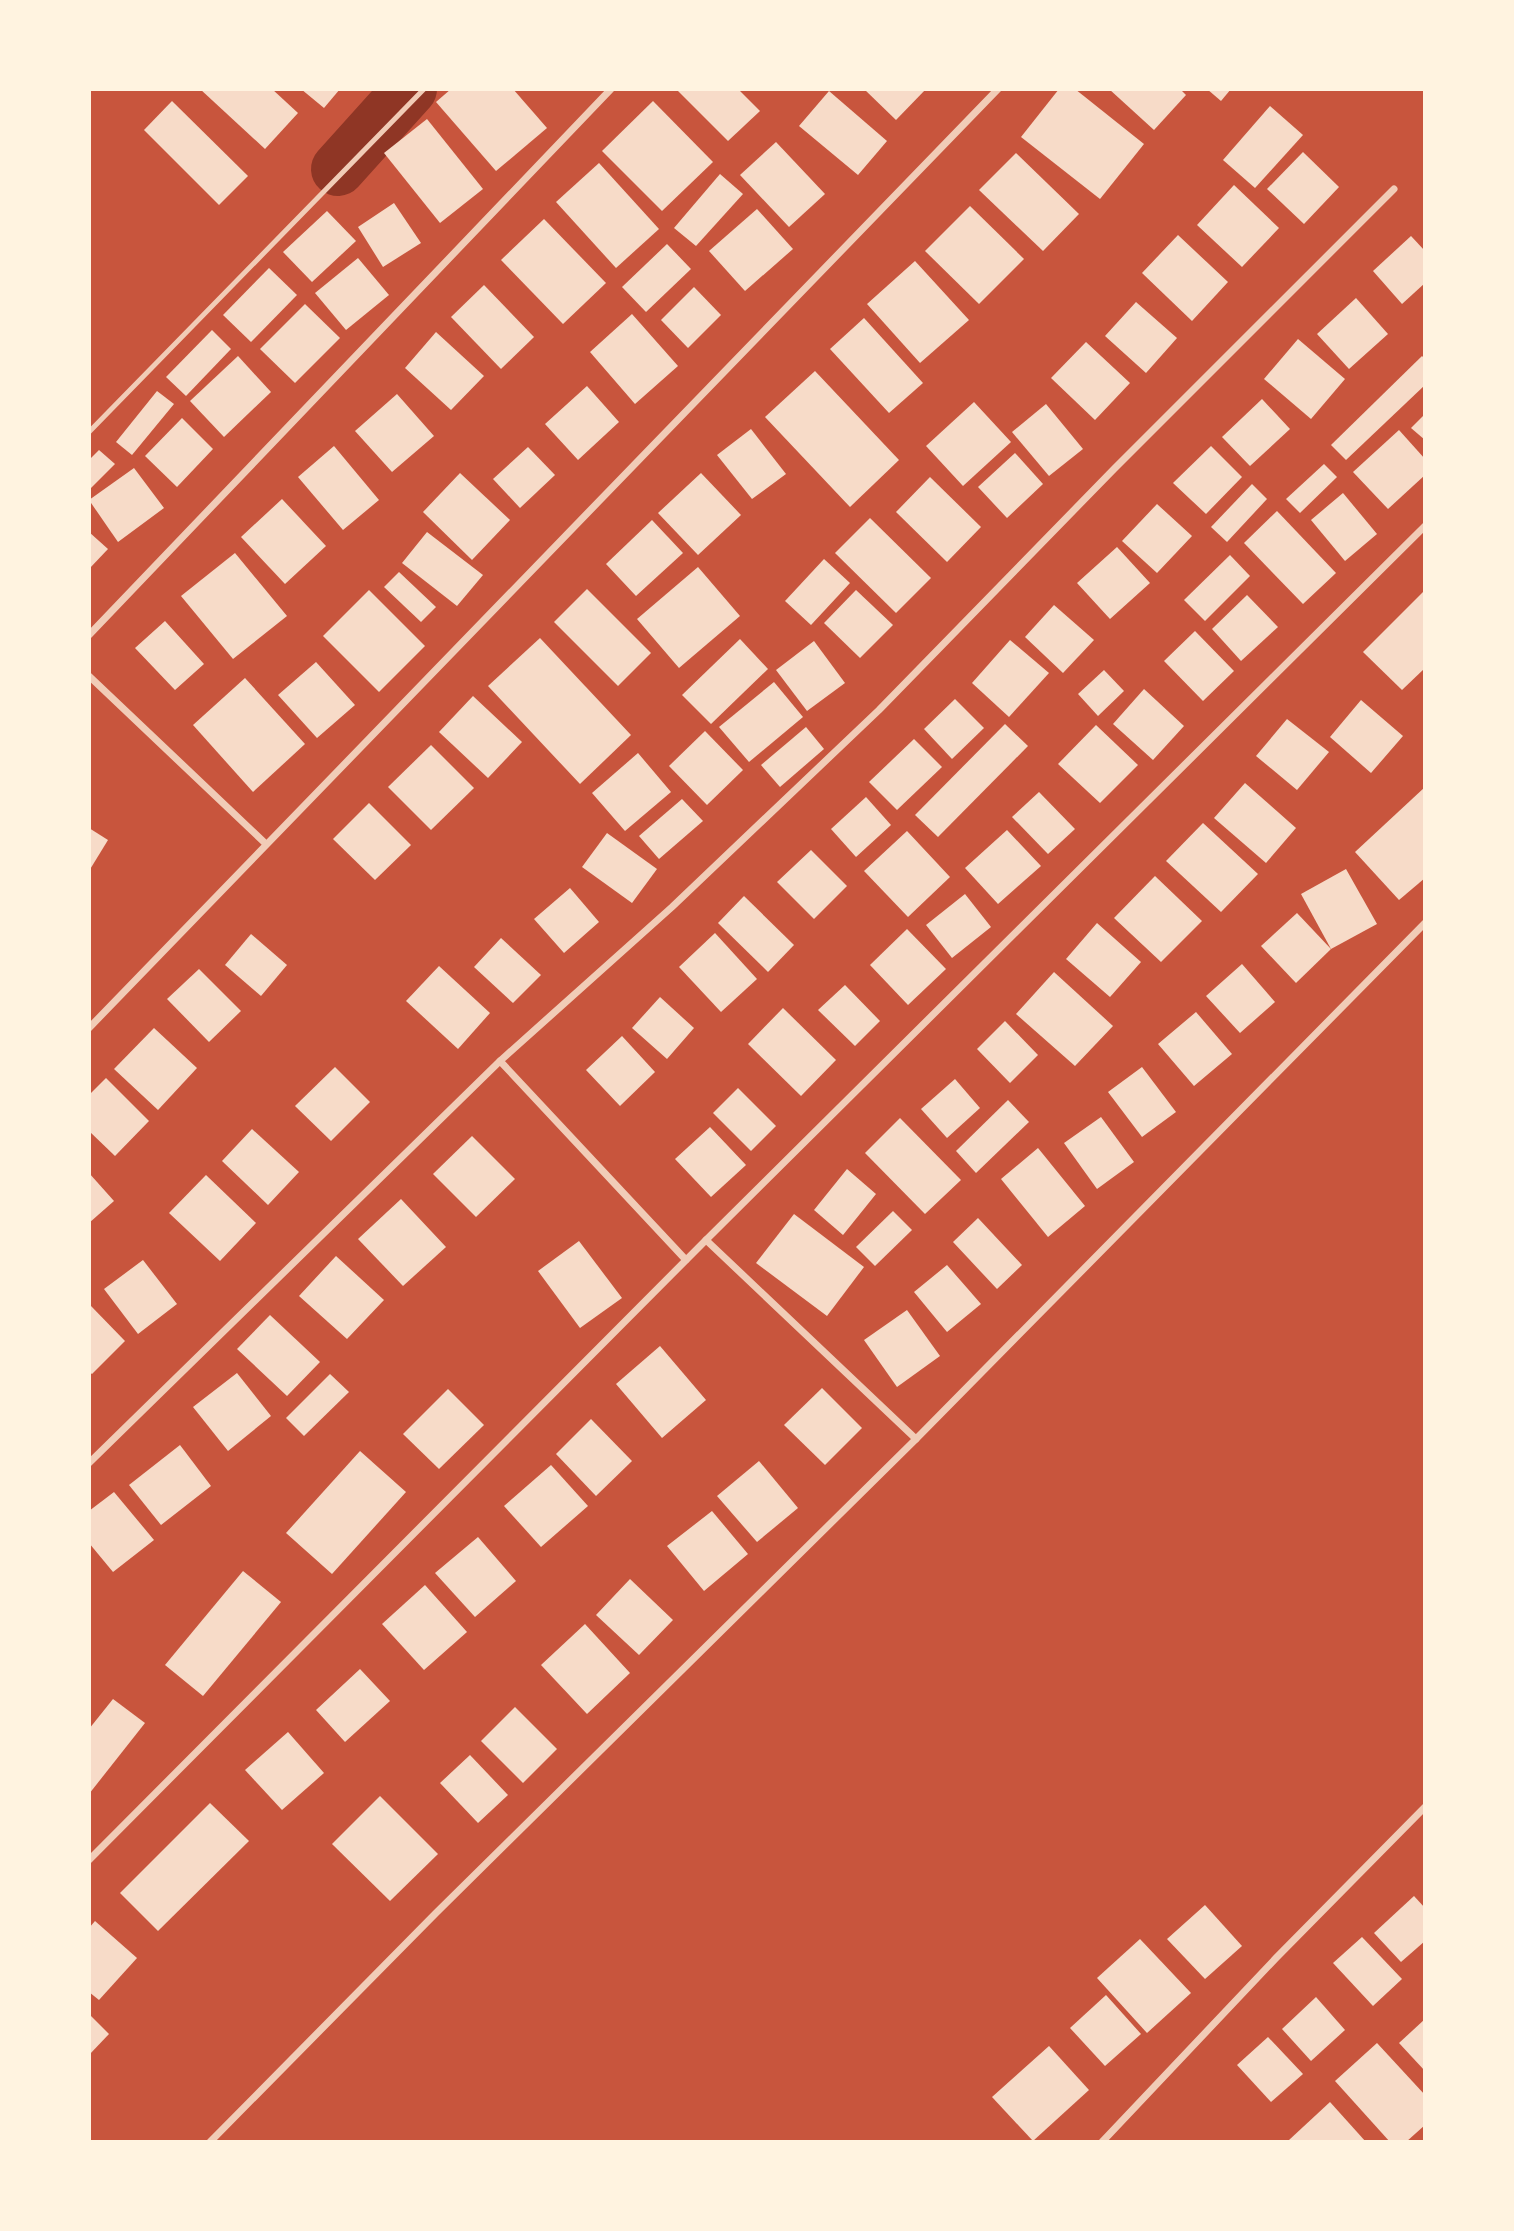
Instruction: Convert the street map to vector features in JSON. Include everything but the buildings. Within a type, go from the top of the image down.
[{"type":"street","points":[[89,635],[611,89]]},
{"type":"street","points":[[89,1028],[998,89]]},
{"type":"street","points":[[89,1463],[500,1061],[672,908],[879,710],[1123,459],[1394,189]]},
{"type":"street","points":[[89,1860],[706,1240],[1425,526]]},
{"type":"street","points":[[89,676],[266,844]]},
{"type":"street","points":[[211,2142],[436,1913],[916,1439],[1425,923]]},
{"type":"street","points":[[500,1061],[686,1260]]},
{"type":"street","points":[[706,1240],[916,1439]]},
{"type":"street","points":[[1102,2142],[1276,1958],[1425,1807]]},
{"type":"lane","points":[[89,432],[424,89]]},
{"type":"waterway","points":[[338,169],[410,89]]}]
